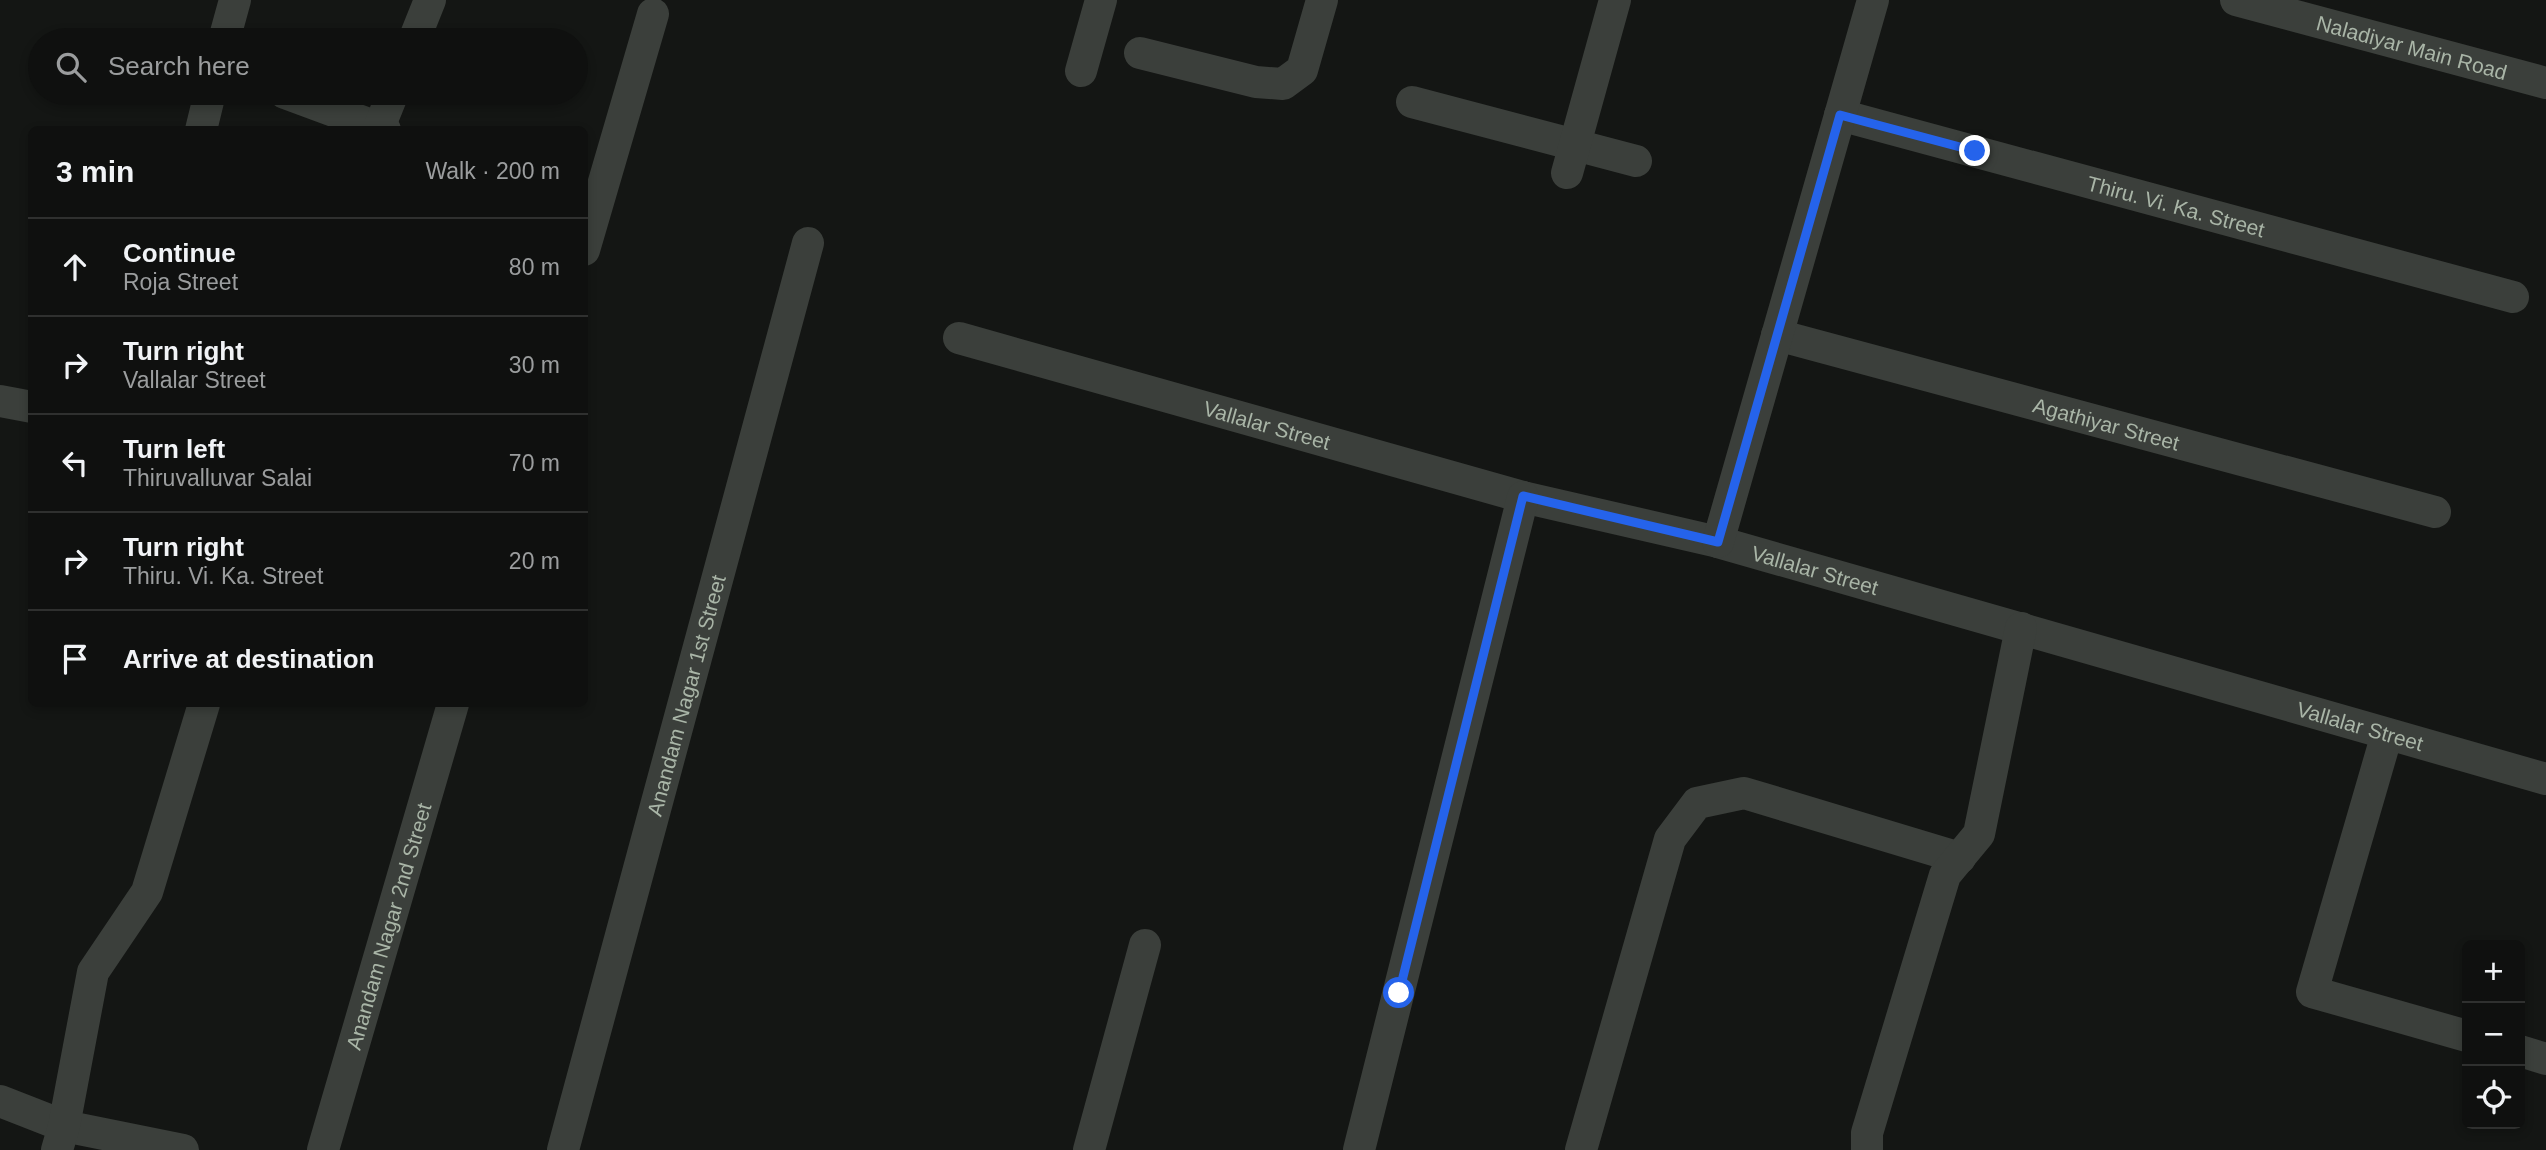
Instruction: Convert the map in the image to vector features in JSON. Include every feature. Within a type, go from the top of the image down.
[{"type":"street","points":[[227,28],[235,0]]},
{"type":"street","points":[[419,28],[430,0]]},
{"type":"street","points":[[1081,71],[1101,0]]},
{"type":"street","points":[[1140,53],[1256,82],[1283,84],[1301,70],[1322,0]]},
{"type":"street","points":[[1571,159],[1615,0]]},
{"type":"street","points":[[1718,542],[1873,0]]},
{"type":"street","name":"Naladiyar Main Road","points":[[2236,0],[2546,83]]},
{"type":"street","points":[[588,225],[591,206],[653,14]]},
{"type":"street","points":[[1412,102],[1571,159],[1636,161]]},
{"type":"street","points":[[202,126],[207,105]]},
{"type":"street","points":[[317,105],[373,126]]},
{"type":"street","points":[[382,126],[389,105]]},
{"type":"street","name":"Thiru. Vi. Ka. Street","points":[[1840,115],[2513,297]]},
{"type":"street","name":"Anandam Nagar 1st Street","points":[[563,1150],[808,243]]},
{"type":"street","name":"Agathiyar Street","points":[[1777,335],[2435,512]]},
{"type":"street","name":"Vallalar Street","points":[[960,338],[1523,496],[1718,542],[2546,779]]},
{"type":"street","points":[[0,401],[28,406]]},
{"type":"street","points":[[1359,1150],[1523,496]]},
{"type":"street","points":[[1867,1150],[1867,1133],[1945,875],[1979,834],[2021,628]]},
{"type":"street","points":[[61,1138],[93,972],[147,892],[203,707]]},
{"type":"street","name":"Anandam Nagar 2nd Street","points":[[323,1150],[452,707]]},
{"type":"street","points":[[2387,734],[2312,992],[2462,1035]]},
{"type":"street","points":[[1581,1150],[1670,839],[1697,803],[1744,793],[1960,858]]},
{"type":"street","points":[[1089,1150],[1144,945]]},
{"type":"street","points":[[2525,1053],[2546,1059]]},
{"type":"street","points":[[0,1101],[61,1138],[183,1150]]},
{"type":"route","points":[[1399,993],[1523,496],[1718,542],[1840,115],[1975,151]]}]
